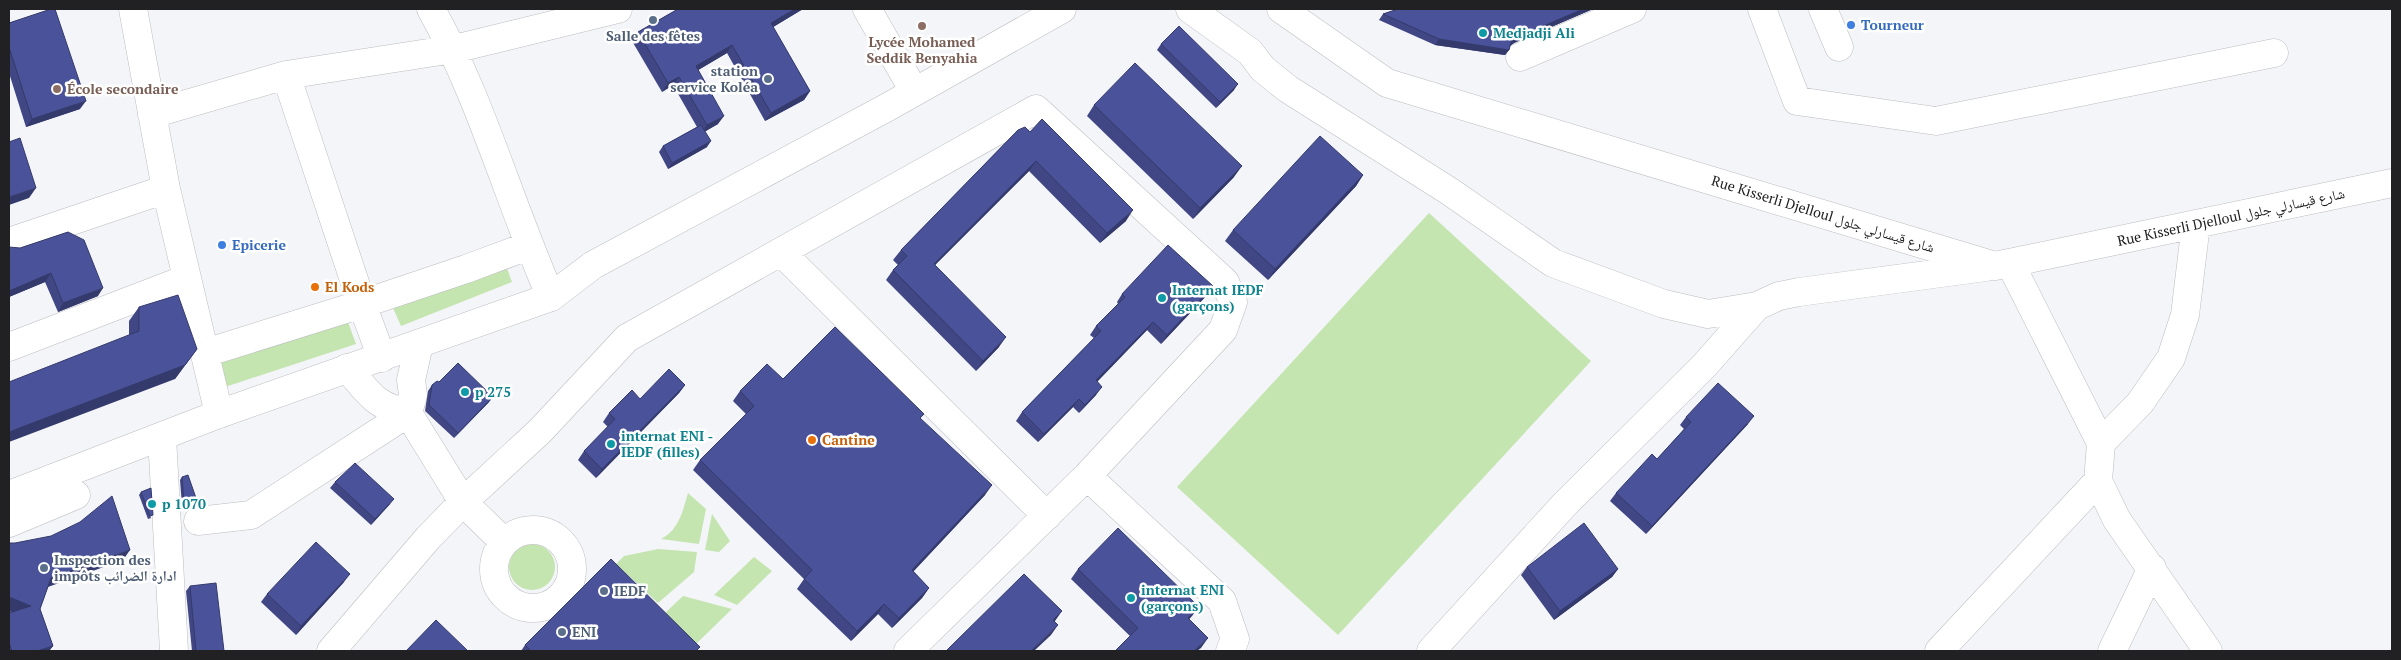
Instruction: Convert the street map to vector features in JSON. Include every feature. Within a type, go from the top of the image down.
[{"type":"street","points":[[133,9],[166,189],[219,414]]},
{"type":"street","points":[[431,9],[454,50],[528,246],[551,297]]},
{"type":"street","points":[[152,114],[286,75],[454,50],[618,9]]},
{"type":"street","points":[[867,9],[914,91]]},
{"type":"street","points":[[9,495],[219,414],[551,297],[594,265],[1062,9]]},
{"type":"street","points":[[1190,9],[1250,52],[1263,69],[1288,90],[1449,192],[1553,263],[1664,304],[1708,314],[1757,306],[1779,296],[1798,292],[2002,265],[2101,443],[2098,480],[2117,520],[2208,651]]},
{"type":"street","name":"Rue Kisserli Djelloul شارع قيسارلي جلول","points":[[1281,9],[1387,83],[2002,265],[2392,183]]},
{"type":"street","points":[[1520,57],[1632,9]]},
{"type":"street","points":[[1762,9],[1797,101],[1936,121],[2274,53]]},
{"type":"street","points":[[1823,9],[1839,47]]},
{"type":"street","points":[[286,75],[362,304],[382,358]]},
{"type":"street","points":[[331,651],[428,538],[463,502],[540,431],[627,338],[1036,110],[1225,282],[1233,302],[1223,330],[1087,476],[908,651]]},
{"type":"street","points":[[9,242],[166,189]]},
{"type":"street","points":[[2101,443],[2140,402],[2171,358],[2185,315],[2196,224]]},
{"type":"street","points":[[205,353],[362,304],[528,246]]},
{"type":"street","points":[[781,252],[1047,516]]},
{"type":"street","points":[[9,347],[186,279]]},
{"type":"street","points":[[1431,651],[1564,505],[1704,366],[1757,306]]},
{"type":"street","points":[[198,521],[250,515],[408,413],[413,395],[411,380],[419,344]]},
{"type":"street","points":[[347,368],[375,400],[388,409],[408,413],[463,502],[504,542]]},
{"type":"street","points":[[162,437],[174,651]]},
{"type":"street","points":[[1087,476],[1222,601],[1235,639],[1230,651]]},
{"type":"street","points":[[9,523],[76,495],[53,478]]},
{"type":"street","points":[[1939,651],[2098,480]]},
{"type":"street","points":[[2112,651],[2152,568]]},
{"type":"green space","points":[[1429,213],[1591,361],[1338,635],[1177,487]]},
{"type":"green space","points":[[505,263],[512,282],[401,326],[393,308]]},
{"type":"green space","points":[[348,322],[356,344],[225,387],[218,364]]},
{"type":"green space","points":[[688,493],[706,509],[699,544],[661,539],[676,525]]},
{"type":"green space","points":[[712,514],[730,541],[719,552],[705,550]]},
{"type":"green space","points":[[532,544],[545,548],[551,554],[555,567],[551,580],[545,586],[532,590],[519,586],[513,580],[509,567],[513,554],[519,548]]},
{"type":"green space","points":[[658,549],[697,552],[694,572],[658,603],[616,564],[624,556]]},
{"type":"green space","points":[[754,557],[772,571],[737,605],[714,595]]},
{"type":"green space","points":[[683,596],[732,609],[696,644],[665,613]]},
{"type":"building","points":[[55,9],[86,101],[32,119],[9,47],[9,23]]},
{"type":"building","points":[[678,9],[795,9],[771,23],[810,91],[771,113],[732,45],[696,66],[724,116],[707,125],[679,77],[668,83],[638,32]]},
{"type":"building","name":"Medjadji Ali","points":[[1398,9],[1583,9],[1518,37],[1511,42],[1509,50],[1439,39],[1383,14]]},
{"type":"building","points":[[1179,26],[1238,84],[1220,102],[1161,44]]},
{"type":"building","points":[[1135,63],[1242,166],[1200,208],[1094,105]]},
{"type":"building","points":[[1042,119],[1133,210],[1107,233],[1036,161],[934,264],[1006,337],[983,361],[893,270],[907,256],[901,250],[1018,130],[1025,127],[1030,132]]},
{"type":"building","points":[[701,125],[711,141],[672,163],[663,146]]},
{"type":"building","points":[[1320,136],[1363,175],[1275,269],[1233,230]]},
{"type":"building","points":[[20,138],[36,188],[9,197],[9,142]]},
{"type":"building","points":[[68,232],[84,240],[103,288],[63,303],[51,273],[9,291],[9,247],[20,248]]},
{"type":"building","points":[[1168,245],[1213,286],[1167,335],[1153,322],[1096,380],[1102,387],[1085,405],[1079,399],[1044,434],[1022,412],[1101,331],[1096,326],[1125,297],[1122,294]]},
{"type":"building","points":[[178,295],[197,349],[185,365],[9,432],[9,382],[139,331],[139,307]]},
{"type":"building","points":[[835,327],[924,414],[920,418],[992,485],[912,570],[929,588],[899,618],[884,604],[857,631],[804,579],[812,570],[700,460],[754,406],[740,391],[767,364],[783,379]]},
{"type":"building","points":[[458,363],[493,397],[458,433],[429,405],[432,385],[437,381],[439,382]]},
{"type":"building","name":"internat ENI - IEDF (filles)","points":[[669,369],[685,385],[602,469],[584,451],[615,419],[609,413],[632,390],[640,399]]},
{"type":"building","points":[[1718,383],[1754,416],[1652,526],[1616,493],[1652,454],[1657,459],[1691,422],[1686,417]]},
{"type":"building","points":[[355,463],[394,499],[375,519],[335,482]]},
{"type":"building","points":[[188,475],[196,498],[184,503],[182,477]]},
{"type":"building","points":[[151,488],[153,515],[150,516],[141,492]]},
{"type":"building","points":[[112,496],[130,550],[51,578],[40,609],[53,646],[37,651],[12,651],[9,642],[9,613],[31,606],[9,597],[9,543],[51,536],[80,522]]},
{"type":"building","points":[[1584,523],[1618,569],[1560,611],[1527,567]]},
{"type":"building","name":"internat ENI (garçons)","points":[[1118,528],[1199,607],[1188,618],[1208,638],[1194,651],[1115,651],[1138,628],[1078,569]]},
{"type":"building","points":[[316,542],[350,574],[301,626],[267,594]]},
{"type":"building","name":"IEDF","points":[[611,559],[700,647],[696,651],[531,651],[525,645]]},
{"type":"building","points":[[1024,574],[1062,611],[1053,620],[1058,625],[1031,651],[947,650]]},
{"type":"building","points":[[216,583],[224,651],[196,651],[190,586]]},
{"type":"building","points":[[436,620],[468,651],[406,651]]},
{"type":"place","name":"Salle des fêtes","points":[[653,20]]},
{"type":"place","name":"Tourneur","points":[[1851,25]]},
{"type":"place","name":"Lycée Mohamed Seddik Benyahia","points":[[922,26]]},
{"type":"place","name":"Medjadji Ali","points":[[1483,33]]},
{"type":"place","name":"station service Koléa","points":[[768,79]]},
{"type":"place","name":"École secondaire","points":[[57,89]]},
{"type":"place","name":"Epicerie","points":[[222,245]]},
{"type":"place","name":"El Kods","points":[[315,287]]},
{"type":"place","name":"Internat IEDF (garçons)","points":[[1162,298]]},
{"type":"place","name":"p 275","points":[[465,392]]},
{"type":"place","name":"Cantine","points":[[812,440]]},
{"type":"place","name":"internat ENI - IEDF (filles)","points":[[611,444]]},
{"type":"place","name":"p 1070","points":[[152,504]]},
{"type":"place","name":"Inspection des impôts ادارة الضرائب","points":[[44,568]]},
{"type":"place","name":"IEDF","points":[[604,591]]},
{"type":"place","name":"internat ENI (garçons)","points":[[1131,598]]},
{"type":"place","name":"ENI","points":[[562,632]]}]
